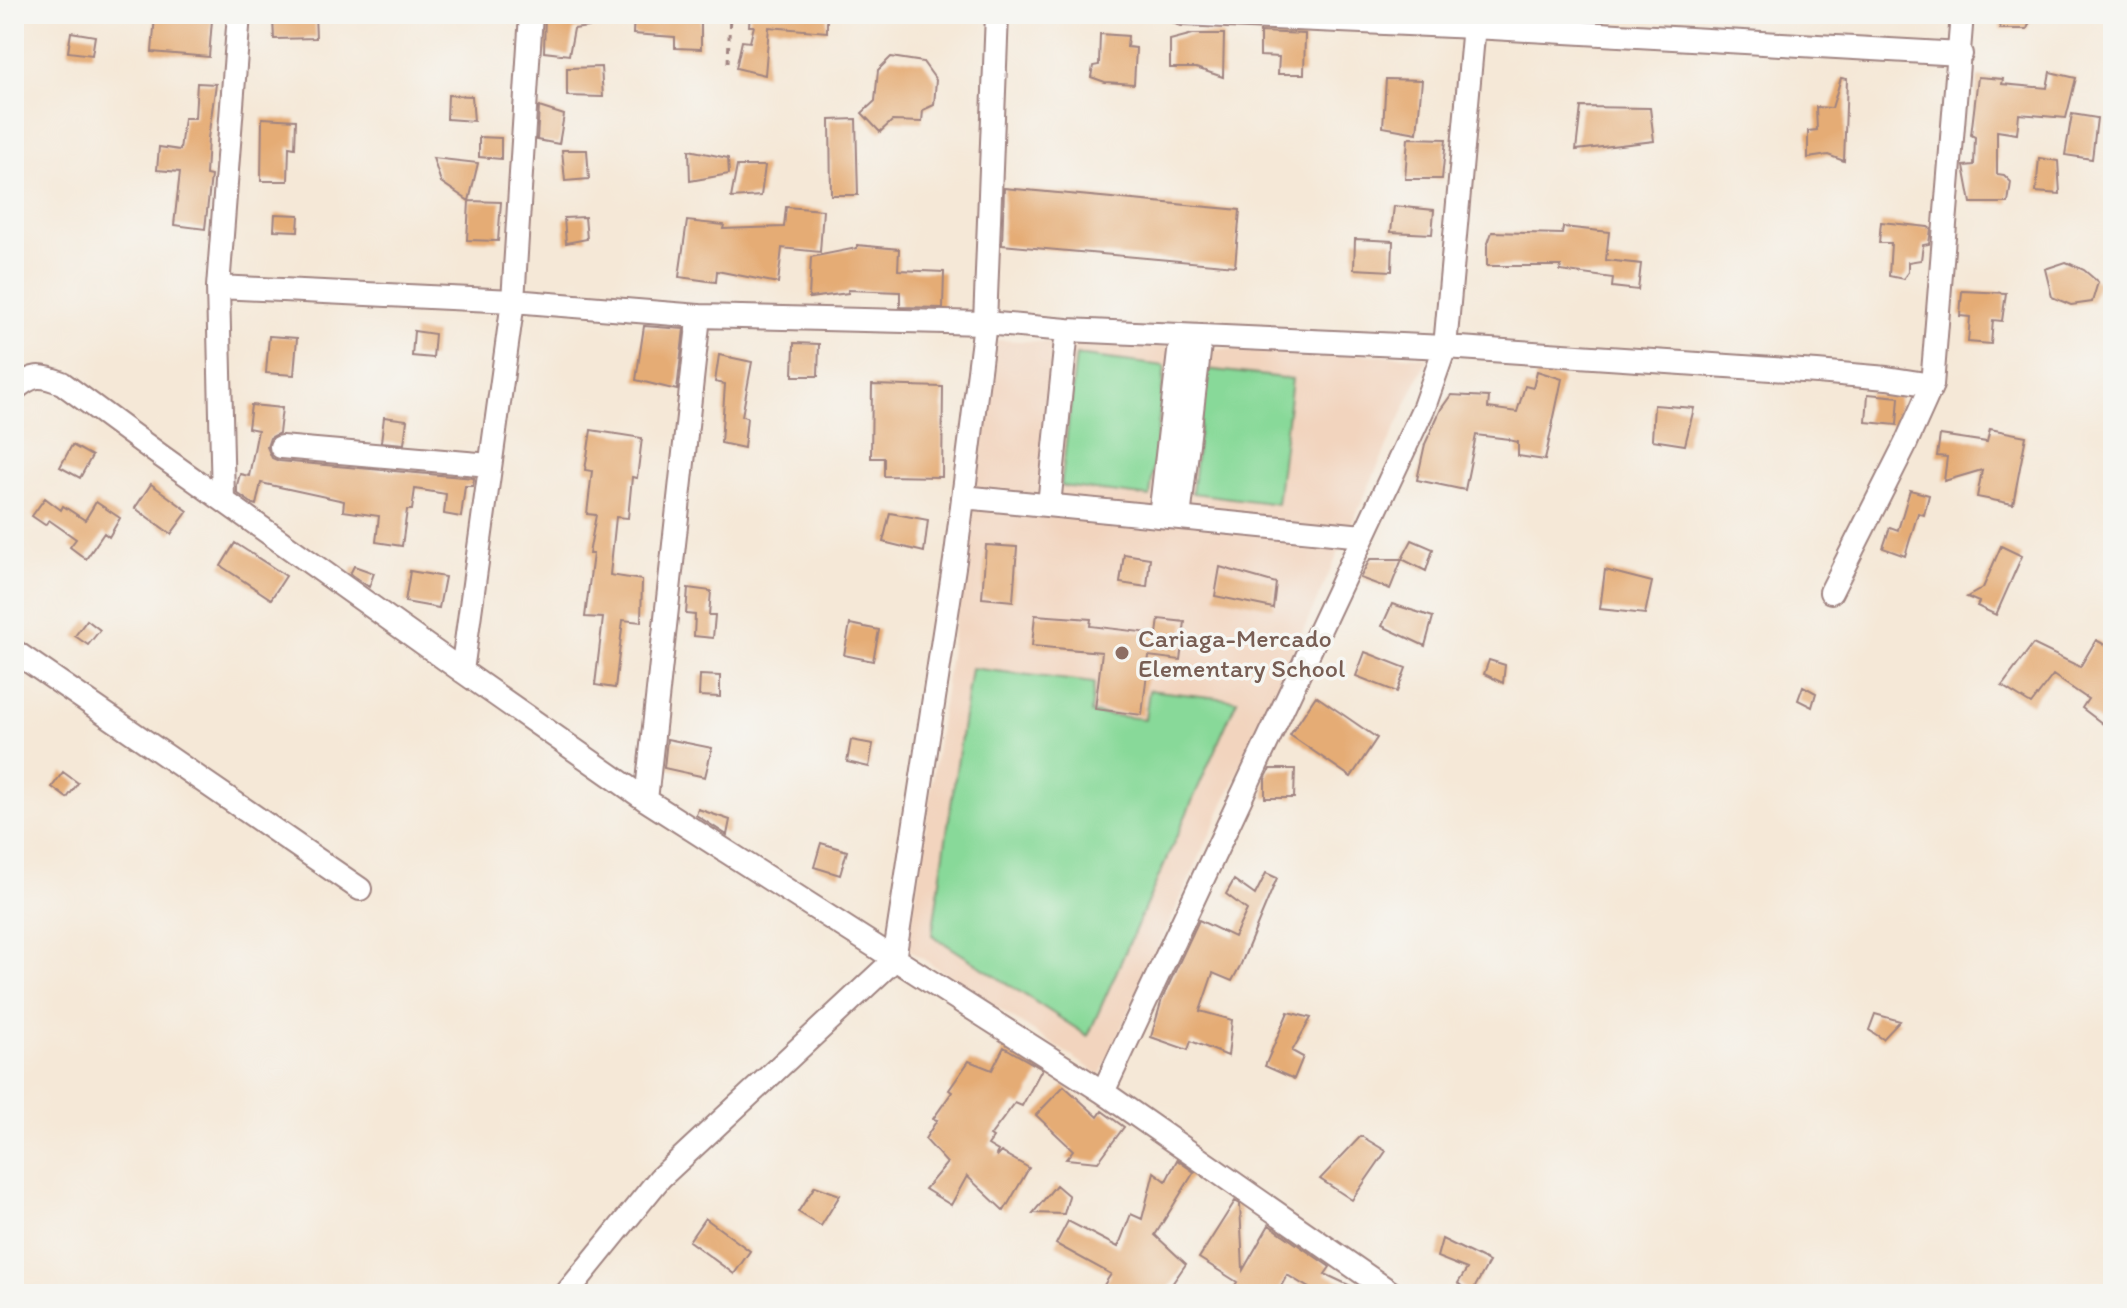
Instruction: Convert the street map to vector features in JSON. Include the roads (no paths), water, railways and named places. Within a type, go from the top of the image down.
[{"type":"street","points":[[223,500],[218,287],[239,14]]},
{"type":"street","points":[[462,671],[513,301],[531,14]]},
{"type":"street","points":[[566,1294],[660,1178],[894,960],[956,554],[985,323],[997,14]]},
{"type":"street","points":[[1182,14],[1475,21],[1961,54]]},
{"type":"street","points":[[1831,592],[1932,385],[1962,14]]},
{"type":"street","points":[[1103,1092],[1424,407],[1445,347],[1475,21]]},
{"type":"street","points":[[218,287],[513,301],[699,316],[985,323],[1067,330],[1445,347],[1817,372],[1932,385]]},
{"type":"street","points":[[646,800],[699,316]]},
{"type":"street","points":[[1049,505],[1067,330]]},
{"type":"street","points":[[1170,517],[1191,336]]},
{"type":"street","points":[[14,390],[27,378],[45,376],[62,383],[646,800],[1103,1092],[1393,1294]]},
{"type":"street","points":[[281,447],[490,465]]},
{"type":"street","points":[[963,497],[1363,536]]},
{"type":"street","points":[[14,651],[360,889]]},
{"type":"place","name":"Cariaga-Mercado Elementary School","points":[[1122,653]]}]
